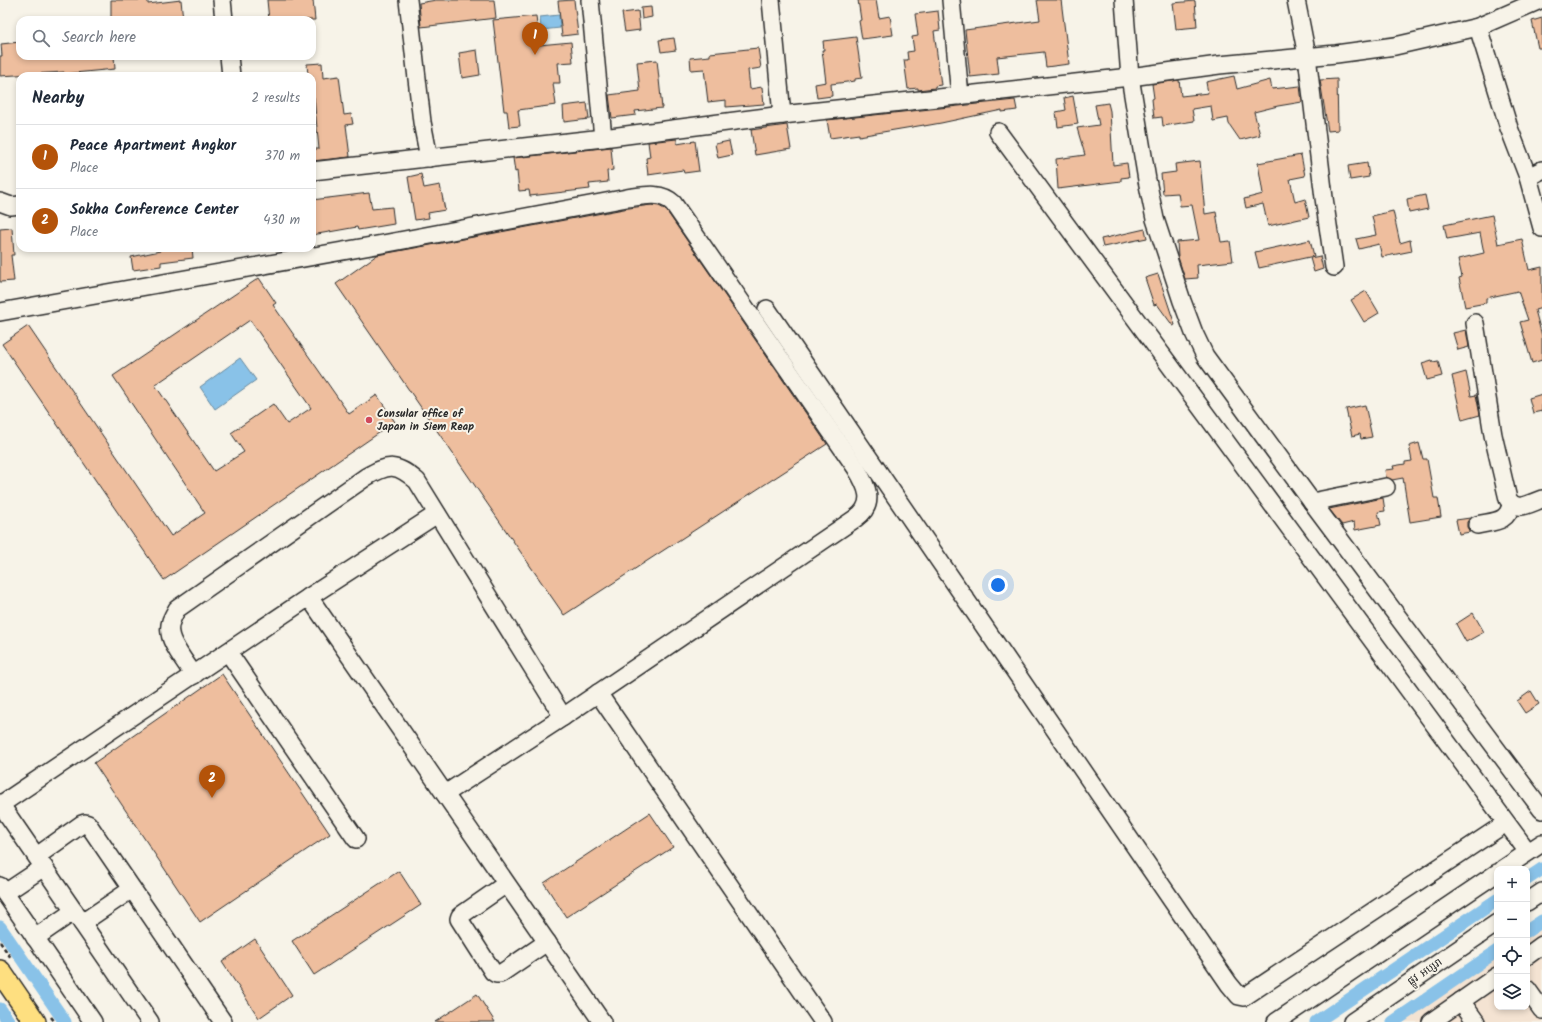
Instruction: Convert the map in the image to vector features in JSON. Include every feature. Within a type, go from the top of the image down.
[{"type":"main road","points":[[0,971],[34,1022]]},
{"type":"street","points":[[222,0],[224,16]]},
{"type":"street","points":[[408,0],[422,122],[429,158]]},
{"type":"street","points":[[590,0],[603,138]]},
{"type":"street","points":[[771,0],[782,115]]},
{"type":"street","points":[[951,0],[960,96]]},
{"type":"street","points":[[1124,0],[1130,77],[1155,219],[1182,301],[1205,356],[1542,810]]},
{"type":"street","points":[[1296,0],[1307,56],[1334,267]]},
{"type":"street","points":[[316,171],[603,138],[782,115],[1395,46],[1478,27],[1540,0]]},
{"type":"street","points":[[1478,27],[1509,128],[1535,174],[1542,228]]},
{"type":"street","points":[[229,60],[231,72]]},
{"type":"street","points":[[998,132],[1528,852]]},
{"type":"street","points":[[0,312],[388,244],[627,198],[648,195],[664,196],[673,203],[864,480],[868,497],[867,505],[862,514],[563,717],[445,794]]},
{"type":"street","points":[[0,202],[11,206],[16,205]]},
{"type":"street","points":[[767,309],[1224,977],[1239,996],[1244,997],[1506,823]]},
{"type":"street","points":[[1475,324],[1493,435],[1504,487],[1511,504],[1510,511],[1503,519],[1477,525]]},
{"type":"street","points":[[194,675],[178,652],[170,633],[171,618],[177,609],[366,478],[381,469],[396,467],[406,471],[417,481],[563,717]]},
{"type":"street","points":[[1312,502],[1386,486]]},
{"type":"street","points":[[1511,504],[1515,506],[1522,506],[1542,499]]},
{"type":"street","points":[[150,1022],[1,805],[308,597],[437,514]]},
{"type":"street","points":[[308,597],[602,1022]]},
{"type":"street","points":[[228,652],[356,839]]},
{"type":"street","points":[[598,693],[823,1022]]},
{"type":"street","points":[[93,1022],[3,890],[40,862],[85,823],[88,824],[223,1022]]},
{"type":"street","points":[[1507,866],[1542,843]]},
{"type":"street","points":[[1276,1022],[1494,875]]},
{"type":"street","points":[[506,884],[460,916],[459,919],[494,972],[496,974],[500,974],[547,942]]},
{"type":"street","points":[[35,938],[132,889]]},
{"type":"street","points":[[1530,900],[1542,892]]},
{"type":"street","name":"ផ្លូវ អប្សរា","points":[[1352,1022],[1494,925]]},
{"type":"street","points":[[1530,954],[1542,946]]},
{"type":"street","points":[[1430,1022],[1448,1017],[1461,1001],[1494,978]]},
{"type":"street","points":[[1530,993],[1542,1010]]},
{"type":"street","points":[[1461,1001],[1476,1022]]},
{"type":"shaded area","points":[[1542,925],[1542,1022],[1399,1022],[1494,958],[1494,1010],[1530,1010],[1530,934]]},
{"type":"water","points":[[559,15],[560,28],[541,30],[540,17]]},
{"type":"water","points":[[240,358],[256,380],[215,409],[200,387]]},
{"type":"building","points":[[111,0],[148,0],[148,4],[181,0],[183,16],[111,16]]},
{"type":"building","points":[[267,0],[313,0],[315,16],[269,16]]},
{"type":"building","points":[[436,0],[494,0],[496,18],[421,27],[419,3]]},
{"type":"building","points":[[574,0],[578,34],[562,36],[558,1]]},
{"type":"building","points":[[858,0],[876,0],[879,18],[890,16],[893,35],[862,39]]},
{"type":"building","points":[[1037,0],[1061,0],[1069,64],[1046,67],[1044,52],[997,57],[999,74],[970,77],[965,30],[1040,20]]},
{"type":"building","points":[[1195,1],[1197,27],[1176,29],[1173,3]]},
{"type":"building","points":[[651,7],[652,17],[642,19],[641,8]]},
{"type":"building","points":[[638,11],[640,30],[625,32],[622,13]]},
{"type":"building","points":[[938,11],[940,30],[934,31],[941,85],[935,86],[935,88],[918,90],[918,88],[908,89],[904,60],[908,60],[907,52],[914,51],[912,37],[918,36],[915,14]]},
{"type":"building","points":[[536,16],[539,45],[571,42],[573,62],[558,63],[560,83],[553,83],[556,105],[518,110],[520,126],[509,127],[507,111],[504,111],[493,20]]},
{"type":"building","points":[[1542,18],[1542,48],[1538,48],[1532,21]]},
{"type":"building","points":[[856,37],[862,78],[855,79],[855,81],[831,84],[832,96],[817,98],[815,84],[826,82],[822,50],[824,50],[823,41]]},
{"type":"building","points":[[674,38],[676,50],[661,52],[659,40]]},
{"type":"building","points":[[16,42],[16,60],[114,60],[115,69],[84,72],[16,72],[16,75],[0,76],[0,56],[2,56],[1,44]]},
{"type":"building","points":[[758,48],[761,68],[748,70],[750,89],[762,87],[764,104],[726,107],[726,100],[708,102],[704,69],[691,70],[690,58],[710,56],[710,53]]},
{"type":"building","points":[[477,50],[480,75],[462,78],[459,53]]},
{"type":"building","points":[[657,60],[662,108],[635,111],[636,115],[612,118],[609,95],[640,91],[637,62]]},
{"type":"building","points":[[322,63],[323,78],[339,76],[344,115],[351,114],[353,124],[346,125],[350,157],[316,161],[316,149],[319,149],[316,118],[316,72],[308,72],[307,64]]},
{"type":"building","points":[[1234,76],[1237,89],[1270,80],[1272,89],[1300,86],[1302,102],[1254,112],[1260,135],[1240,140],[1229,124],[1228,118],[1213,121],[1211,106],[1192,109],[1194,121],[1163,126],[1162,117],[1154,118],[1152,84],[1179,80],[1181,96],[1208,93],[1206,82]]},
{"type":"building","points":[[1337,79],[1338,130],[1328,131],[1320,80]]},
{"type":"building","points":[[1073,96],[1078,124],[1058,127],[1056,112],[1066,110],[1064,98]]},
{"type":"building","points":[[1015,100],[1017,110],[1002,112],[1002,110],[941,123],[859,136],[859,134],[830,138],[827,120]]},
{"type":"building","points":[[587,103],[589,119],[564,122],[563,106]]},
{"type":"building","points":[[1108,103],[1110,111],[1113,165],[1127,163],[1129,177],[1121,178],[1121,181],[1058,189],[1056,159],[1085,155],[1077,128],[1099,125],[1095,105]]},
{"type":"building","points":[[787,125],[791,149],[755,155],[751,130]]},
{"type":"building","points":[[677,139],[677,144],[695,141],[699,171],[684,173],[683,170],[648,175],[646,158],[650,157],[648,142]]},
{"type":"building","points":[[729,141],[732,155],[718,158],[715,144]]},
{"type":"building","points":[[611,147],[613,170],[607,171],[608,182],[589,184],[590,189],[530,196],[529,190],[519,191],[517,171],[515,172],[513,158]]},
{"type":"building","points":[[1301,155],[1305,176],[1290,179],[1295,202],[1305,199],[1309,217],[1268,226],[1263,204],[1246,208],[1244,199],[1263,194],[1258,163]]},
{"type":"building","points":[[1200,161],[1205,214],[1216,212],[1221,242],[1230,241],[1233,261],[1197,265],[1198,278],[1185,279],[1178,257],[1177,242],[1199,240],[1192,205],[1180,206],[1178,193],[1163,194],[1161,174],[1176,172],[1175,164]]},
{"type":"building","points":[[1367,163],[1369,177],[1350,180],[1348,166]]},
{"type":"building","points":[[421,174],[424,188],[440,185],[445,210],[428,213],[429,218],[415,220],[408,177]]},
{"type":"building","points":[[369,193],[372,209],[392,207],[394,224],[358,230],[357,227],[316,234],[316,200]]},
{"type":"building","points":[[1425,195],[1428,209],[1409,213],[1407,199]]},
{"type":"building","points":[[651,205],[659,206],[666,210],[827,444],[564,615],[336,284],[377,255]]},
{"type":"building","points":[[1393,211],[1400,243],[1410,240],[1412,251],[1382,257],[1379,244],[1359,249],[1356,239],[1376,235],[1372,216]]},
{"type":"building","points":[[1492,215],[1498,244],[1522,239],[1529,270],[1542,267],[1542,308],[1535,310],[1542,336],[1542,360],[1532,363],[1520,322],[1528,320],[1518,291],[1486,298],[1486,303],[1465,307],[1459,278],[1462,277],[1458,259],[1484,253],[1480,233],[1447,239],[1444,225]]},
{"type":"building","points":[[12,228],[14,255],[11,255],[14,281],[0,282],[0,229]]},
{"type":"building","points":[[1145,229],[1147,238],[1103,247],[1101,239]]},
{"type":"building","points":[[1310,240],[1314,256],[1259,268],[1255,252]]},
{"type":"building","points":[[155,252],[192,252],[193,258],[161,262],[161,266],[133,270],[131,257]]},
{"type":"building","points":[[1320,256],[1323,269],[1314,272],[1310,258]]},
{"type":"building","points":[[1158,274],[1175,325],[1173,326],[1157,304],[1154,305],[1145,278]]},
{"type":"building","points":[[259,278],[276,303],[273,305],[349,414],[377,395],[395,422],[164,580],[2,344],[28,326],[171,536],[205,513],[113,376]],"holes":[[[250,320],[311,408],[287,424],[273,404],[231,433],[244,452],[214,471],[155,385]]]},
{"type":"building","points":[[1366,291],[1379,313],[1364,322],[1351,300]]},
{"type":"building","points":[[1466,330],[1469,347],[1458,350],[1453,333]]},
{"type":"building","points":[[1432,360],[1433,362],[1438,361],[1442,376],[1427,380],[1422,363]]},
{"type":"building","points":[[1466,372],[1471,396],[1476,395],[1480,415],[1462,420],[1452,376]]},
{"type":"building","points":[[1542,394],[1542,411],[1533,413],[1529,398]]},
{"type":"building","points":[[1365,405],[1372,437],[1361,439],[1360,434],[1352,436],[1346,409]]},
{"type":"building","points":[[1419,443],[1423,459],[1427,459],[1434,498],[1438,498],[1441,517],[1410,522],[1403,478],[1392,480],[1386,477],[1385,470],[1394,469],[1393,466],[1412,461],[1409,446]]},
{"type":"building","points":[[1383,498],[1385,511],[1378,512],[1381,525],[1355,530],[1354,522],[1342,525],[1329,509]]},
{"type":"building","points":[[1470,518],[1467,522],[1467,527],[1470,532],[1459,534],[1456,520]]},
{"type":"building","points":[[1473,613],[1484,632],[1466,642],[1456,624]]},
{"type":"building","points":[[222,674],[330,834],[200,922],[94,763]]},
{"type":"building","points":[[1531,691],[1539,704],[1525,713],[1517,701]]},
{"type":"building","points":[[650,813],[673,847],[566,917],[544,883]]},
{"type":"building","points":[[399,871],[421,905],[314,975],[292,941]]},
{"type":"building","points":[[255,939],[292,995],[259,1018],[222,962]]},
{"type":"building","points":[[477,994],[495,1022],[435,1022]]},
{"type":"waterway","points":[[1530,877],[1542,869]]},
{"type":"waterway","points":[[1316,1022],[1494,902]]},
{"type":"waterway","points":[[1530,929],[1542,921]]},
{"type":"waterway","points":[[0,927],[65,1022]]},
{"type":"waterway","points":[[1393,1022],[1494,953]]},
{"type":"waterway","points":[[0,1009],[9,1022]]},
{"type":"place","name":"Peace Apartment Angkor","points":[[535,55]]},
{"type":"place","name":"Consular office of Japan in Siem Reap","points":[[369,420]]},
{"type":"place","name":"Sokha Conference Center","points":[[212,798]]}]
